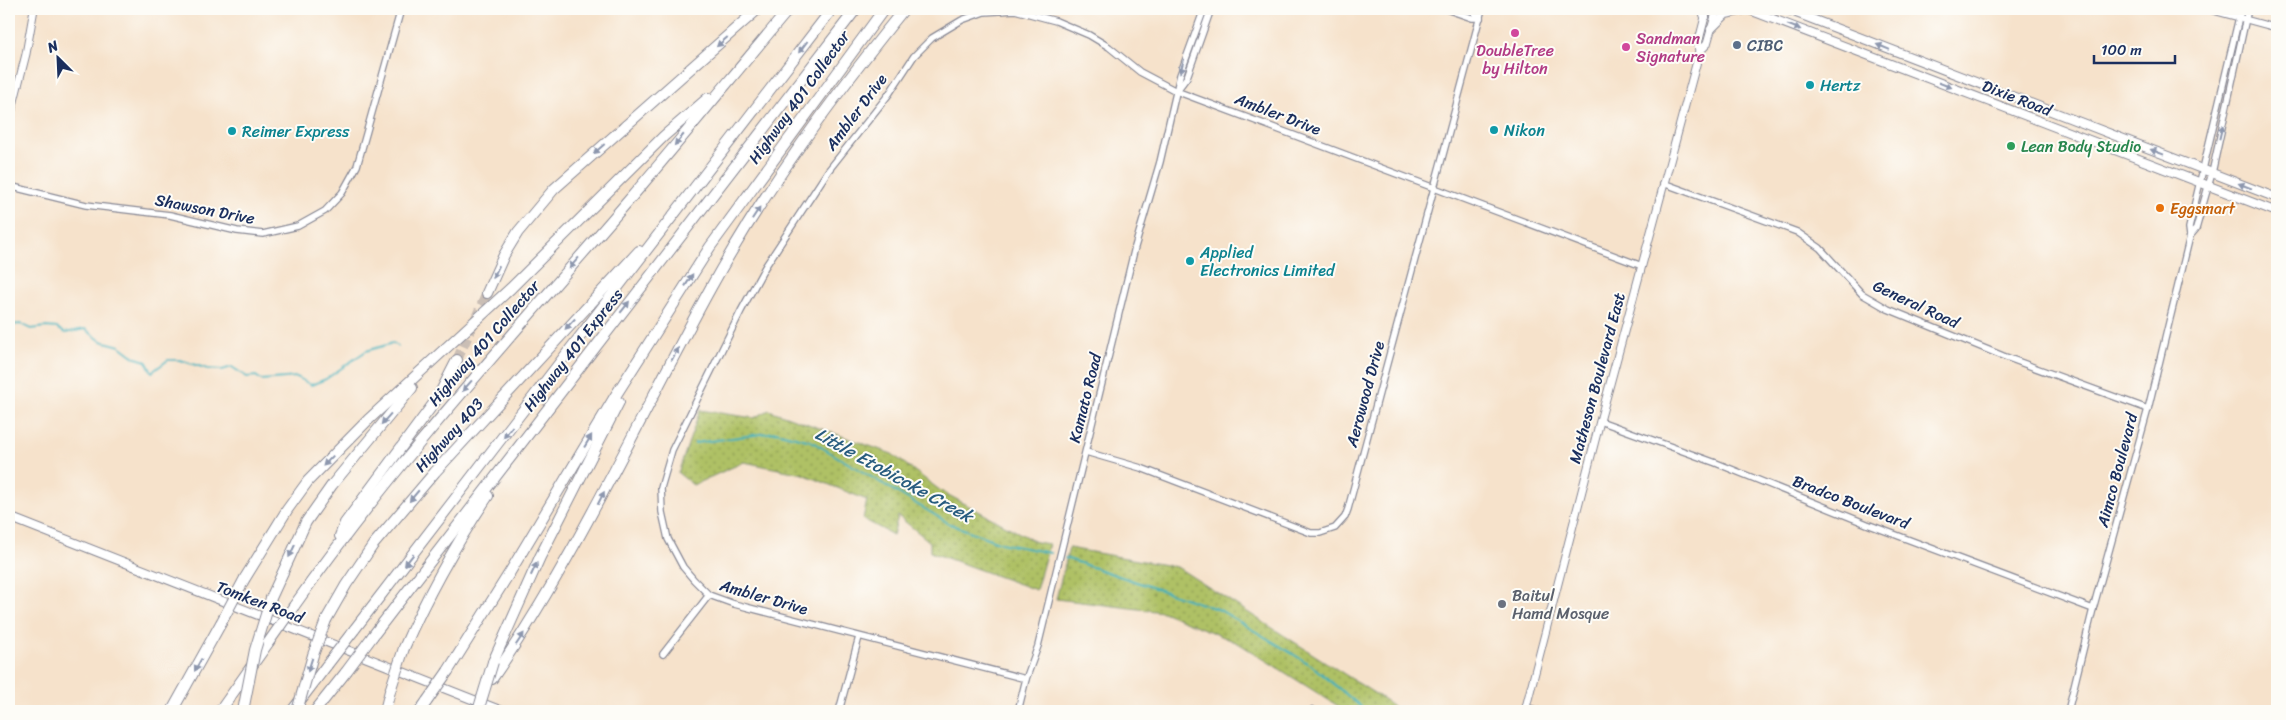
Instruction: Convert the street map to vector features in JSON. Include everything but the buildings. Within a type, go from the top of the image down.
[{"type":"highway","points":[[487,293],[504,255],[518,232],[554,189],[758,9]]},
{"type":"highway","name":"Highway 401 Collector","points":[[220,711],[338,544],[409,454],[630,199],[790,9]]},
{"type":"highway","name":"Highway 401 Express","points":[[292,711],[832,9]]},
{"type":"highway","name":"Highway 401 Express","points":[[315,711],[856,9]]},
{"type":"highway","name":"Highway 401 Collector","points":[[420,711],[448,671],[710,247],[884,9]]},
{"type":"highway","points":[[470,711],[529,626],[566,563],[711,288],[744,231],[823,112],[904,9]]},
{"type":"highway","points":[[172,711],[245,578],[287,510],[308,481],[368,420],[440,355],[664,136],[733,75]]},
{"type":"highway","name":"Highway 403","points":[[297,711],[313,655],[326,620],[373,545],[429,479],[548,347],[676,212]]},
{"type":"highway","points":[[478,711],[493,662],[540,557],[645,352]]},
{"type":"highway","points":[[243,711],[254,650],[271,598],[306,522],[374,433],[440,355]]},
{"type":"highway","points":[[338,544],[345,523],[437,399],[457,360]]},
{"type":"highway","points":[[385,711],[404,648],[420,612],[459,540],[542,415]]},
{"type":"main road","points":[[1702,9],[1706,13]]},
{"type":"main road","points":[[1711,30],[1726,14],[1748,9]]},
{"type":"main road","name":"Dixie Road","points":[[1748,9],[2277,212]]},
{"type":"main road","name":"Dixie Road","points":[[1786,9],[2277,198]]},
{"type":"main road","name":"Tomken Road","points":[[9,517],[502,711]]},
{"type":"street","points":[[9,122],[26,54],[34,9]]},
{"type":"street","name":"Shawson Drive","points":[[9,186],[86,205],[170,215],[236,231],[263,234],[298,226],[325,211],[331,205],[342,192],[357,166],[401,9]]},
{"type":"street","name":"Kamato Road","points":[[1018,711],[1026,679],[1038,646],[1135,247],[1160,162],[1184,59],[1204,9]]},
{"type":"street","points":[[1176,91],[1186,77],[1210,9]]},
{"type":"street","points":[[1446,9],[1472,18],[1480,18]]},
{"type":"street","points":[[1466,9],[1480,18]]},
{"type":"street","name":"Aerowood Drive","points":[[1086,452],[1141,468],[1304,531],[1320,533],[1335,528],[1344,517],[1350,502],[1432,188],[1482,9]]},
{"type":"street","name":"Matheson Boulevard East","points":[[1699,52],[1707,44],[1717,9]]},
{"type":"street","points":[[2206,9],[2277,28]]},
{"type":"street","name":"Aimco Boulevard","points":[[2190,236],[2188,228],[2240,9]]},
{"type":"street","name":"Aimco Boulevard","points":[[2068,711],[2093,609],[2148,409],[2190,236],[2196,229],[2212,173],[2248,9]]},
{"type":"street","name":"Ambler Drive","points":[[1026,679],[734,604],[709,595],[683,567],[668,539],[664,523],[661,488],[672,450],[741,311],[769,261],[828,171],[924,46],[951,24],[996,10],[1025,12],[1056,21],[1094,38],[1109,47],[1136,69],[1176,91],[1642,266]]},
{"type":"street","name":"Matheson Boulevard East","points":[[1525,709],[1699,52],[1698,44],[1706,13]]},
{"type":"street","name":"General Road","points":[[1663,183],[1797,232],[1820,248],[1862,294],[1888,309],[2002,356],[2148,409]]},
{"type":"street","name":"Bradco Boulevard","points":[[1600,421],[1716,463],[1867,524],[2093,609]]},
{"type":"street","points":[[663,654],[709,595]]},
{"type":"street","points":[[839,711],[859,637]]},
{"type":"street","points":[[1525,709],[1539,711]]},
{"type":"green space","points":[[700,410],[754,418],[769,410],[892,454],[941,491],[1036,542],[1049,544],[1036,590],[930,552],[930,542],[898,516],[893,535],[863,519],[867,500],[803,474],[744,462],[693,485],[678,473]]},
{"type":"green space","points":[[1069,548],[1177,567],[1388,702],[1398,711],[1346,711],[1238,643],[1163,612],[1056,599]]},
{"type":"waterway","points":[[9,325],[21,324],[31,329],[57,328],[65,333],[85,329],[101,341],[120,346],[136,358],[146,361],[152,372],[168,360],[180,360],[208,369],[222,370],[232,367],[247,377],[256,376],[261,380],[297,377],[311,385],[326,379],[366,351],[393,343],[398,346]]},
{"type":"waterway","name":"Little Etobicoke Creek","points":[[695,443],[776,432],[811,441],[950,524],[1001,543],[1050,553]]},
{"type":"waterway","name":"Little Etobicoke Creek","points":[[1065,558],[1220,610],[1311,665],[1366,711]]},
{"type":"tunnel","points":[[457,360],[487,293]]},
{"type":"place","name":"DoubleTree by Hilton","points":[[1515,33]]},
{"type":"place","name":"CIBC","points":[[1737,45]]},
{"type":"place","name":"Sandman Signature","points":[[1626,47]]},
{"type":"place","name":"Hertz","points":[[1810,85]]},
{"type":"place","name":"Nikon","points":[[1494,130]]},
{"type":"place","name":"Reimer Express","points":[[232,131]]},
{"type":"place","name":"Lean Body Studio","points":[[2011,146]]},
{"type":"place","name":"Eggsmart","points":[[2160,208]]},
{"type":"place","name":"Applied Electronics Limited","points":[[1190,261]]},
{"type":"place","name":"Baitul Hamd Mosque","points":[[1502,604]]}]
